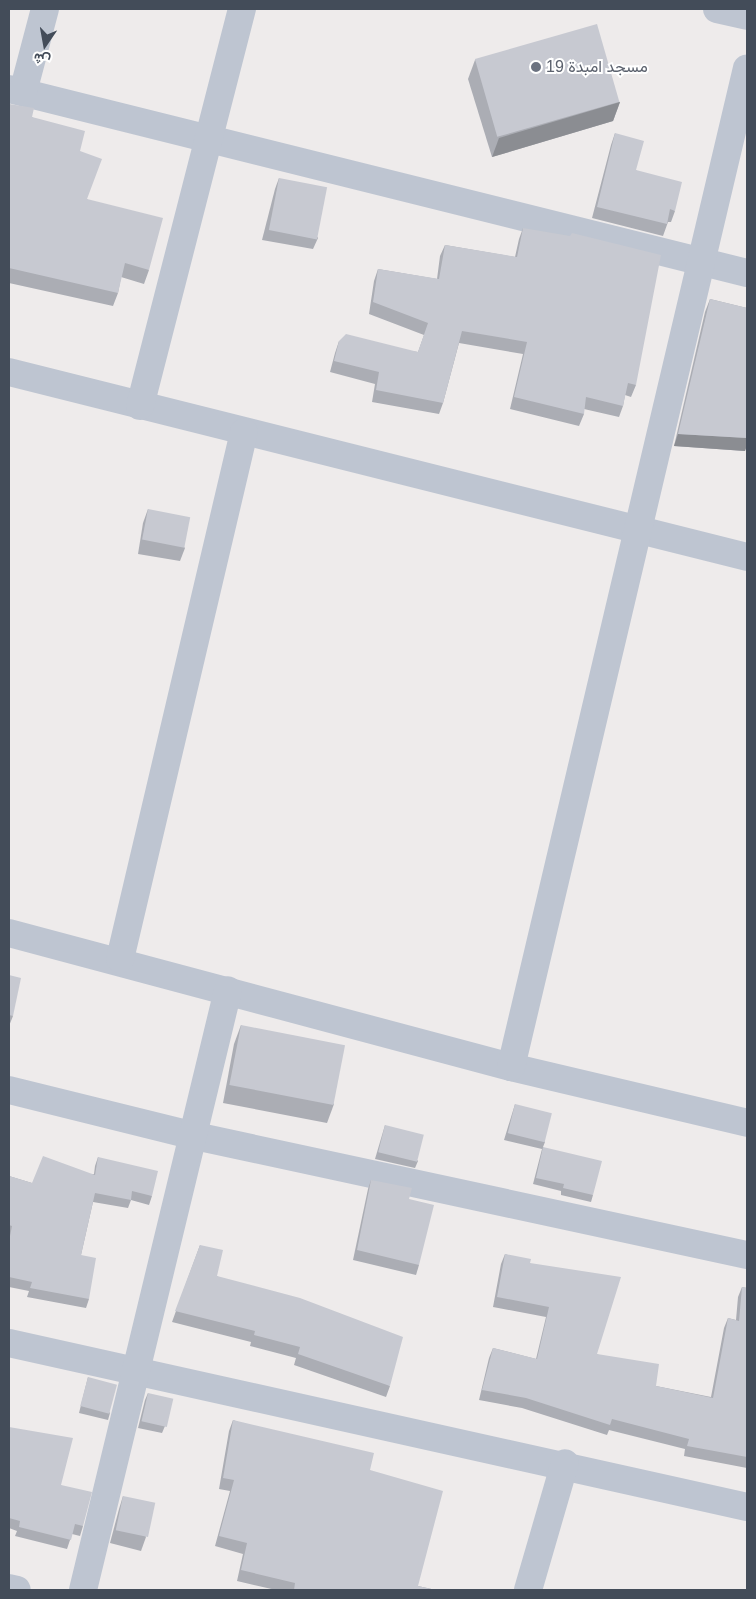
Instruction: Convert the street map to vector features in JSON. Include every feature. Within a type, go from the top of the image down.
[{"type":"street","points":[[45,9],[16,90],[747,273]]},
{"type":"street","points":[[140,406],[242,9]]},
{"type":"street","points":[[717,9],[747,16]]},
{"type":"street","points":[[510,1067],[747,68]]},
{"type":"street","points":[[9,372],[637,532],[747,557]]},
{"type":"street","points":[[120,959],[244,432]]},
{"type":"street","points":[[9,933],[120,959],[510,1067],[747,1123]]},
{"type":"street","points":[[83,1590],[134,1373],[195,1136],[228,990]]},
{"type":"street","points":[[9,1090],[195,1136],[747,1255]]},
{"type":"street","points":[[9,1342],[134,1373],[565,1463],[747,1507]]},
{"type":"street","points":[[528,1590],[565,1463]]},
{"type":"street","points":[[9,1588],[17,1590]]},
{"type":"building","points":[[597,24],[619,102],[497,137],[475,59]]},
{"type":"building","points":[[9,104],[34,108],[32,117],[85,131],[80,151],[102,159],[87,199],[163,218],[149,270],[125,263],[118,293],[9,268]]},
{"type":"building","points":[[615,133],[644,141],[636,170],[682,182],[675,211],[670,209],[667,224],[597,207]]},
{"type":"building","points":[[279,178],[327,187],[317,239],[269,230]]},
{"type":"building","points":[[523,228],[570,236],[572,233],[661,255],[636,385],[628,383],[623,406],[586,397],[584,414],[514,397],[527,342],[462,331],[443,403],[376,390],[379,372],[334,361],[339,341],[346,334],[418,352],[428,323],[373,302],[378,269],[439,279],[445,245],[517,257]]},
{"type":"building","points":[[710,299],[747,308],[747,438],[678,434]]},
{"type":"building","points":[[148,509],[190,517],[184,548],[142,539]]},
{"type":"building","points":[[9,975],[21,978],[13,1016],[9,1015]]},
{"type":"building","points":[[241,1025],[345,1045],[333,1105],[229,1085]]},
{"type":"building","points":[[515,1104],[552,1113],[545,1142],[508,1133]]},
{"type":"building","points":[[385,1125],[424,1135],[417,1162],[378,1152]]},
{"type":"building","points":[[543,1147],[602,1161],[593,1195],[563,1188],[564,1184],[536,1178]]},
{"type":"building","points":[[43,1156],[95,1175],[98,1157],[158,1171],[152,1196],[132,1191],[131,1200],[95,1193],[81,1255],[96,1258],[89,1299],[30,1288],[32,1282],[9,1277],[9,1241],[12,1226],[9,1225],[9,1176],[32,1183]]},
{"type":"building","points":[[371,1180],[412,1188],[409,1199],[434,1205],[419,1265],[357,1250]]},
{"type":"building","points":[[200,1245],[223,1250],[217,1276],[300,1298],[403,1337],[390,1386],[298,1354],[300,1347],[254,1335],[255,1331],[175,1311]]},
{"type":"building","points":[[505,1254],[531,1259],[530,1263],[621,1277],[597,1354],[659,1364],[656,1386],[713,1398],[728,1318],[739,1321],[742,1287],[747,1288],[747,1457],[687,1446],[689,1439],[612,1419],[610,1425],[526,1398],[482,1390],[493,1348],[537,1359],[549,1307],[497,1297]]},
{"type":"building","points":[[88,1377],[117,1385],[109,1414],[80,1406]]},
{"type":"building","points":[[148,1393],[173,1399],[167,1427],[141,1421]]},
{"type":"building","points":[[233,1420],[374,1453],[370,1470],[443,1491],[418,1586],[436,1590],[294,1590],[295,1583],[241,1570],[247,1543],[219,1536],[234,1480],[223,1478]]},
{"type":"building","points":[[9,1427],[73,1438],[61,1485],[92,1492],[83,1526],[75,1524],[71,1540],[19,1527],[20,1521],[9,1518]]},
{"type":"building","points":[[123,1496],[155,1503],[148,1537],[116,1530]]},
{"type":"place","name":"مسجد امبدة 19","points":[[536,67]]}]
